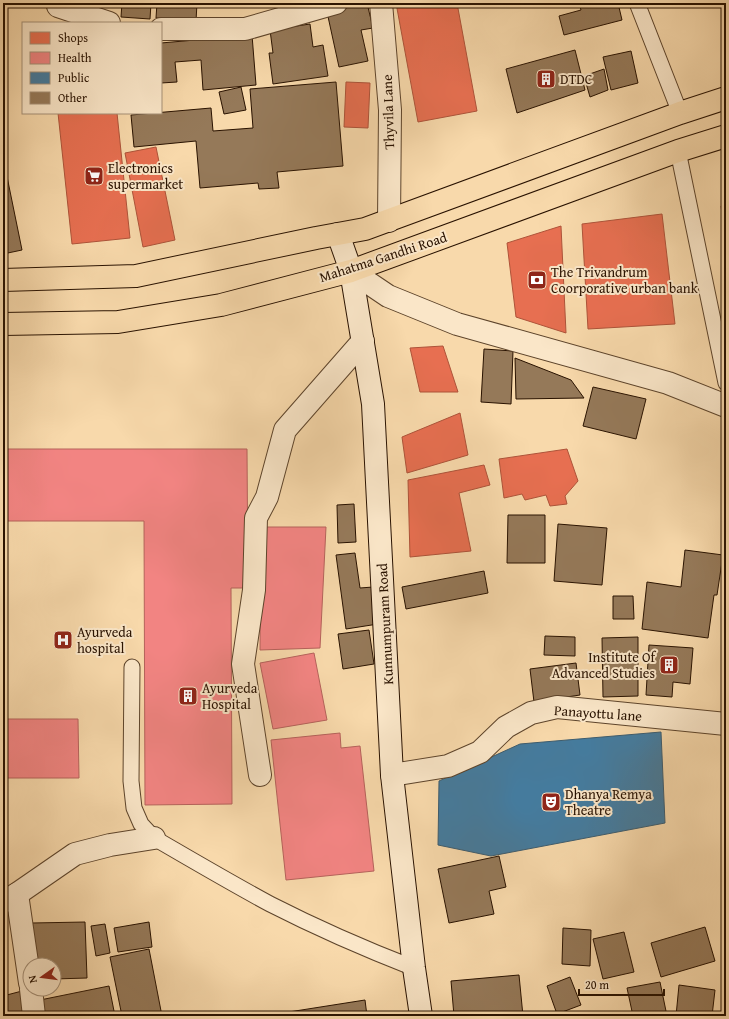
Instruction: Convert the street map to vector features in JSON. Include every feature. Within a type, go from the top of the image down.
[{"type":"main road","points":[[3,280],[136,276],[365,229],[680,113],[726,98]]},
{"type":"main road","name":"Mahatma Gandhi Road","points":[[3,324],[118,322],[221,305],[351,271],[678,151],[726,136]]},
{"type":"street","points":[[162,29],[245,29],[336,3]]},
{"type":"street","name":"Thyvila Lane","points":[[381,3],[390,110],[389,221]]},
{"type":"street","points":[[58,6],[106,22]]},
{"type":"street","name":"Kunnumpuram Road","points":[[338,234],[351,271],[373,404],[392,775],[414,968],[422,1016]]},
{"type":"street","points":[[351,271],[388,296],[457,324],[668,383],[726,406]]},
{"type":"street","points":[[260,775],[243,664],[254,590],[256,518],[267,497],[284,430],[363,341]]},
{"type":"street","name":"Panayottu lane","points":[[392,775],[448,766],[480,752],[506,727],[531,713],[557,707],[726,724]]},
{"type":"street","points":[[24,957],[10,898],[75,854],[110,845],[154,838]]},
{"type":"street","points":[[32,997],[34,1016]]},
{"type":"lane","points":[[637,3],[680,113]]},
{"type":"lane","points":[[678,151],[726,383]]},
{"type":"lane","points":[[132,667],[131,781],[134,808],[141,824],[154,838],[269,903],[361,948],[414,968]]},
{"type":"building: Shops","points":[[396,3],[457,3],[477,111],[418,122]]},
{"type":"building: Shops","points":[[346,82],[370,83],[368,128],[344,127]]},
{"type":"building: Shops","name":"Electronics supermarket","points":[[58,114],[117,114],[130,238],[72,244]]},
{"type":"building: Shops","points":[[156,147],[175,240],[143,247],[125,153]]},
{"type":"building: Shops","points":[[726,204],[726,243],[721,206]]},
{"type":"building: Shops","points":[[662,214],[675,324],[588,329],[582,224]]},
{"type":"building: Shops","name":"The Trivandrum Coorporative urban bank","points":[[561,226],[566,333],[516,317],[507,243]]},
{"type":"building: Shops","points":[[443,346],[458,392],[420,392],[410,348]]},
{"type":"building: Shops","points":[[460,413],[468,455],[407,473],[402,437]]},
{"type":"building: Shops","points":[[567,449],[578,481],[565,496],[567,504],[550,506],[546,495],[525,500],[522,494],[504,498],[499,459]]},
{"type":"building: Shops","points":[[484,465],[490,485],[459,493],[471,551],[410,557],[408,480]]},
{"type":"building: Health","name":"Ayurveda Hospital","points":[[3,449],[247,449],[248,588],[231,588],[232,804],[145,805],[144,521],[3,521]]},
{"type":"building: Health","points":[[261,527],[326,527],[320,648],[260,650]]},
{"type":"building: Health","points":[[314,653],[327,720],[273,729],[260,663]]},
{"type":"building: Health","points":[[3,719],[78,719],[79,778],[3,778]]},
{"type":"building: Health","points":[[340,733],[341,748],[360,746],[374,871],[286,880],[271,740]]},
{"type":"building: Public","name":"Dhanya Remya Theatre","points":[[661,732],[665,823],[491,856],[438,845],[439,781],[520,744]]},
{"type":"building: Other","points":[[122,3],[151,3],[150,19],[121,17]]},
{"type":"building: Other","points":[[157,3],[197,3],[196,21],[156,18]]},
{"type":"building: Other","points":[[367,3],[373,28],[361,30],[368,61],[339,67],[327,12]]},
{"type":"building: Other","points":[[579,3],[618,3],[622,20],[564,35],[559,16],[581,10]]},
{"type":"building: Other","points":[[310,24],[313,47],[323,45],[328,76],[273,84],[269,53],[273,53],[270,30]]},
{"type":"building: Other","points":[[252,35],[256,85],[203,90],[201,60],[175,62],[177,82],[162,83],[162,43]]},
{"type":"building: Other","name":"DTDC","points":[[575,50],[585,90],[517,113],[506,69]]},
{"type":"building: Other","points":[[631,51],[638,83],[611,90],[603,57]]},
{"type":"building: Other","points":[[604,69],[608,90],[590,97],[584,76]]},
{"type":"building: Other","points":[[336,82],[343,166],[277,172],[279,188],[259,189],[258,183],[200,188],[196,141],[134,147],[131,115],[162,114],[162,112],[211,108],[213,131],[253,128],[250,89]]},
{"type":"building: Other","points":[[241,87],[246,110],[224,114],[219,92]]},
{"type":"building: Other","points":[[3,157],[22,250],[3,254]]},
{"type":"building: Other","points":[[484,349],[513,351],[511,404],[481,402]]},
{"type":"building: Other","points":[[515,358],[571,380],[584,398],[516,399]]},
{"type":"building: Other","points":[[593,387],[646,399],[636,439],[583,426]]},
{"type":"building: Other","points":[[354,504],[356,542],[338,543],[337,505]]},
{"type":"building: Other","points":[[508,515],[545,515],[545,563],[507,563]]},
{"type":"building: Other","points":[[558,524],[607,528],[602,585],[554,581]]},
{"type":"building: Other","points":[[685,550],[723,555],[717,595],[714,595],[708,638],[642,629],[647,582],[681,587]]},
{"type":"building: Other","points":[[355,553],[360,588],[373,587],[378,624],[346,629],[336,555]]},
{"type":"building: Other","points":[[484,571],[488,593],[406,609],[402,587]]},
{"type":"building: Other","points":[[613,596],[633,596],[634,619],[613,619]]},
{"type":"building: Other","points":[[369,630],[374,664],[343,669],[338,634]]},
{"type":"building: Other","points":[[545,636],[575,637],[575,656],[544,655]]},
{"type":"building: Other","points":[[638,637],[638,696],[603,697],[602,638]]},
{"type":"building: Other","name":"Institute Of Advanced Studies","points":[[649,645],[693,648],[690,684],[673,682],[672,697],[646,695]]},
{"type":"building: Other","points":[[576,663],[580,695],[534,702],[530,669]]},
{"type":"building: Other","points":[[499,856],[506,887],[489,891],[494,914],[449,923],[438,869]]},
{"type":"building: Other","points":[[85,922],[87,978],[62,979],[62,957],[33,957],[32,923]]},
{"type":"building: Other","points":[[149,922],[152,947],[118,952],[114,928]]},
{"type":"building: Other","points":[[105,924],[110,953],[96,956],[91,926]]},
{"type":"building: Other","points":[[705,927],[715,961],[661,977],[651,943]]},
{"type":"building: Other","points":[[563,928],[591,930],[590,966],[562,964]]},
{"type":"building: Other","points":[[624,932],[634,972],[603,979],[593,939]]},
{"type":"building: Other","points":[[149,949],[162,1016],[122,1016],[110,957]]},
{"type":"building: Other","points":[[519,975],[523,1016],[454,1016],[451,981]]},
{"type":"building: Other","points":[[570,977],[581,1005],[557,1014],[547,986]]},
{"type":"building: Other","points":[[660,982],[667,1016],[633,1016],[627,988]]},
{"type":"building: Other","points":[[679,985],[715,990],[712,1016],[676,1016]]},
{"type":"building: Other","points":[[109,986],[115,1016],[44,1016],[40,1000],[62,997],[62,996]]},
{"type":"building: Other","points":[[22,991],[22,997],[23,997],[28,1016],[3,1016],[3,996]]},
{"type":"building: Other","points":[[365,1000],[367,1016],[276,1016],[276,1014]]},
{"type":"place","name":"DTDC","points":[[546,79]]},
{"type":"place","name":"Electronics supermarket","points":[[94,176]]},
{"type":"place","name":"The Trivandrum Coorporative urban bank","points":[[537,280]]},
{"type":"place","name":"Ayurveda hospital","points":[[63,640]]},
{"type":"place","name":"Institute Of Advanced Studies","points":[[669,665]]},
{"type":"place","name":"Ayurveda Hospital","points":[[188,696]]},
{"type":"place","name":"Dhanya Remya Theatre","points":[[551,802]]}]
